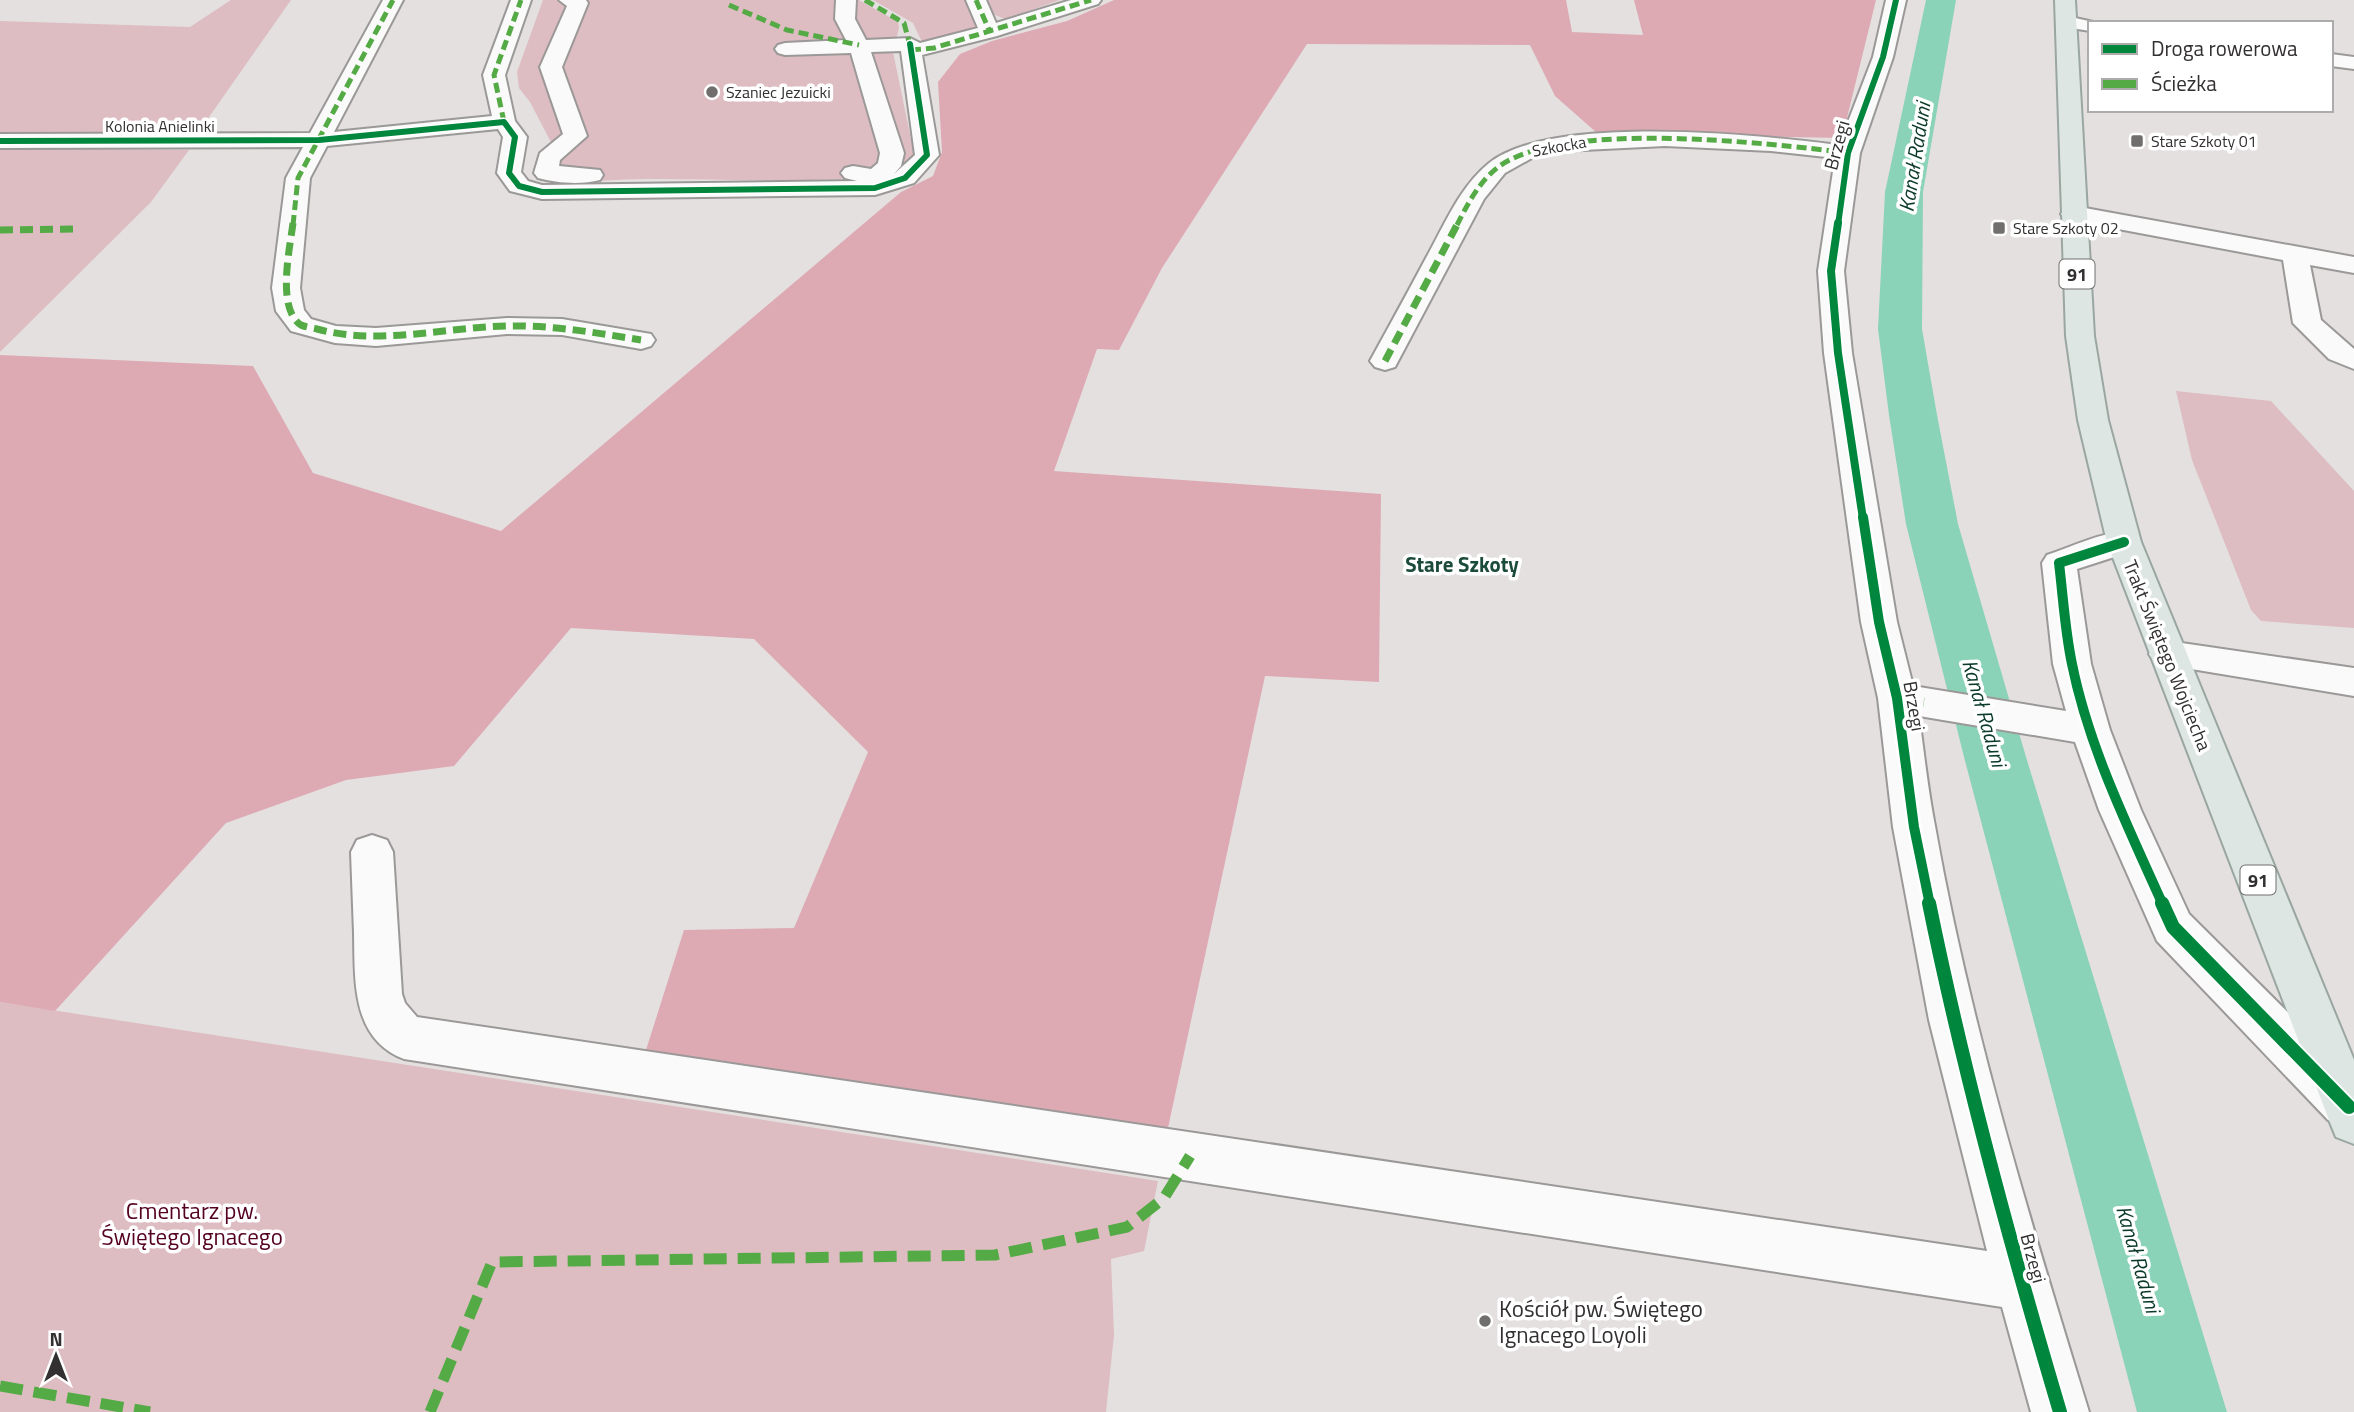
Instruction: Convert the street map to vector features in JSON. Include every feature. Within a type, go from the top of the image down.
[{"type":"main road","name":"Trakt Świętego Wojciecha","points":[[2073,16],[2074,214],[2080,336],[2093,420],[2124,542],[2351,1113]]},
{"type":"street","points":[[393,0],[298,178],[286,288],[290,311],[301,324],[335,334],[376,337],[508,326],[562,327],[641,340]]},
{"type":"street","points":[[521,0],[494,75],[504,122],[514,137],[509,173],[519,186],[542,192],[875,188],[895,185],[914,173],[927,155],[910,47]]},
{"type":"street","points":[[569,0],[578,3],[551,67],[575,136],[548,158],[546,173],[587,176],[623,169]]},
{"type":"street","points":[[743,167],[839,171],[876,177],[889,166],[892,153],[859,45],[845,19],[846,0]]},
{"type":"street","points":[[976,0],[990,32]]},
{"type":"street","points":[[785,49],[859,45],[934,48],[1091,0]]},
{"type":"street","name":"Brzegi","points":[[1896,0],[1883,57],[1849,153],[1832,271],[1838,353],[1879,622],[1911,700],[1914,827],[1953,1020],[2022,1283],[2060,1412]]},
{"type":"street","points":[[2333,60],[2354,63]]},
{"type":"street","name":"Kolonia Anielinki","points":[[0,141],[319,140],[504,122]]},
{"type":"street","name":"Szkocka","points":[[1385,361],[1473,194],[1500,165],[1517,155],[1548,146],[1610,139],[1760,144],[1849,153]]},
{"type":"street","points":[[2074,214],[2354,265]]},
{"type":"street","points":[[2295,254],[2307,323],[2339,353],[2354,360]]},
{"type":"street","points":[[2124,542],[2059,563],[2072,664],[2090,730],[2120,810],[2172,927],[2351,1113]]},
{"type":"street","points":[[2168,654],[2354,682]]},
{"type":"street","points":[[1911,700],[2090,730]]},
{"type":"street","points":[[372,852],[379,994],[385,1014],[404,1037],[2022,1283]]},
{"type":"green space","points":[[231,0],[291,0],[195,137],[0,135],[0,21],[190,27]]},
{"type":"green space","name":"Szaniec Jezuicki","points":[[543,0],[859,0],[898,22],[893,52],[914,154],[900,174],[869,177],[808,180],[546,181],[535,170],[553,146],[530,102],[519,88],[517,72]]},
{"type":"green space","points":[[873,0],[967,0],[979,29],[923,44],[913,23]]},
{"type":"green space","points":[[986,0],[1060,0],[1005,19],[993,14]]},
{"type":"green space","points":[[0,148],[189,150],[151,202],[0,352]]},
{"type":"green space","points":[[2176,391],[2271,401],[2354,491],[2354,628],[2261,621],[2251,610],[2192,460]]},
{"type":"green space","name":"Cmentarz pw. Świętego Ignacego","points":[[0,1002],[1158,1181],[1144,1251],[1111,1259],[1114,1335],[1106,1412],[0,1412]]},
{"type":"shaded area","points":[[1114,0],[1566,0],[1572,32],[1643,35],[1634,0],[1876,0],[1842,138],[1597,133],[1555,96],[1530,45],[1307,44],[1162,268],[1119,350],[1097,349],[1054,471],[1381,494],[1379,682],[1265,676],[1168,1128],[646,1050],[684,930],[794,928],[868,752],[754,639],[571,628],[454,766],[346,780],[226,823],[55,1011],[0,1002],[0,355],[253,366],[313,473],[501,531],[901,192],[933,176],[942,152],[938,82],[960,54],[992,41],[1067,21]]},
{"type":"waterway","name":"Kanał Raduni","points":[[1941,0],[1904,192],[1900,329],[1913,415],[1932,524],[1995,757],[2182,1412]]},
{"type":"marked path","points":[[393,0],[298,178],[286,288],[290,311],[301,325],[335,334],[376,337],[507,326],[562,327],[641,340]]},
{"type":"marked path","points":[[504,122],[494,75],[521,0]]},
{"type":"marked path","points":[[865,0],[904,23],[911,49]]},
{"type":"marked path","points":[[976,0],[990,32]]},
{"type":"marked path","points":[[911,50],[934,48],[1091,0]]},
{"type":"marked path","points":[[729,5],[787,30],[859,45]]},
{"type":"marked path","points":[[1385,361],[1472,198],[1497,168],[1524,153],[1563,144],[1665,139],[1771,144],[1848,153]]},
{"type":"marked path","points":[[0,230],[77,229]]},
{"type":"marked path","points":[[1897,698],[1924,702]]},
{"type":"marked path","points":[[430,1412],[492,1262],[995,1255],[1127,1227],[1164,1198],[1190,1156]]},
{"type":"marked path","points":[[0,1386],[150,1412]]},
{"type":"cycle path","points":[[1896,0],[1883,57],[1848,153],[1831,271],[1838,353],[1879,622],[1897,698],[1914,827],[1953,1020],[2022,1283],[2060,1412]]},
{"type":"cycle path","points":[[0,141],[319,140],[504,122],[515,137],[509,173],[519,186],[542,192],[875,188],[905,178],[927,155],[910,44]]},
{"type":"cycle path","points":[[2124,542],[2059,563],[2072,664],[2090,730],[2120,810],[2173,927],[2349,1107]]},
{"type":"place","name":"Szaniec Jezuicki","points":[[712,92]]},
{"type":"place","name":"Stare Szkoty 01","points":[[2137,141]]},
{"type":"place","name":"Stare Szkoty 02","points":[[1999,228]]},
{"type":"place","name":"Kościół pw. Świętego Ignacego Loyoli","points":[[1485,1321]]},
{"type":"district","name":"Stare Szkoty","points":[[1462,564]]}]
